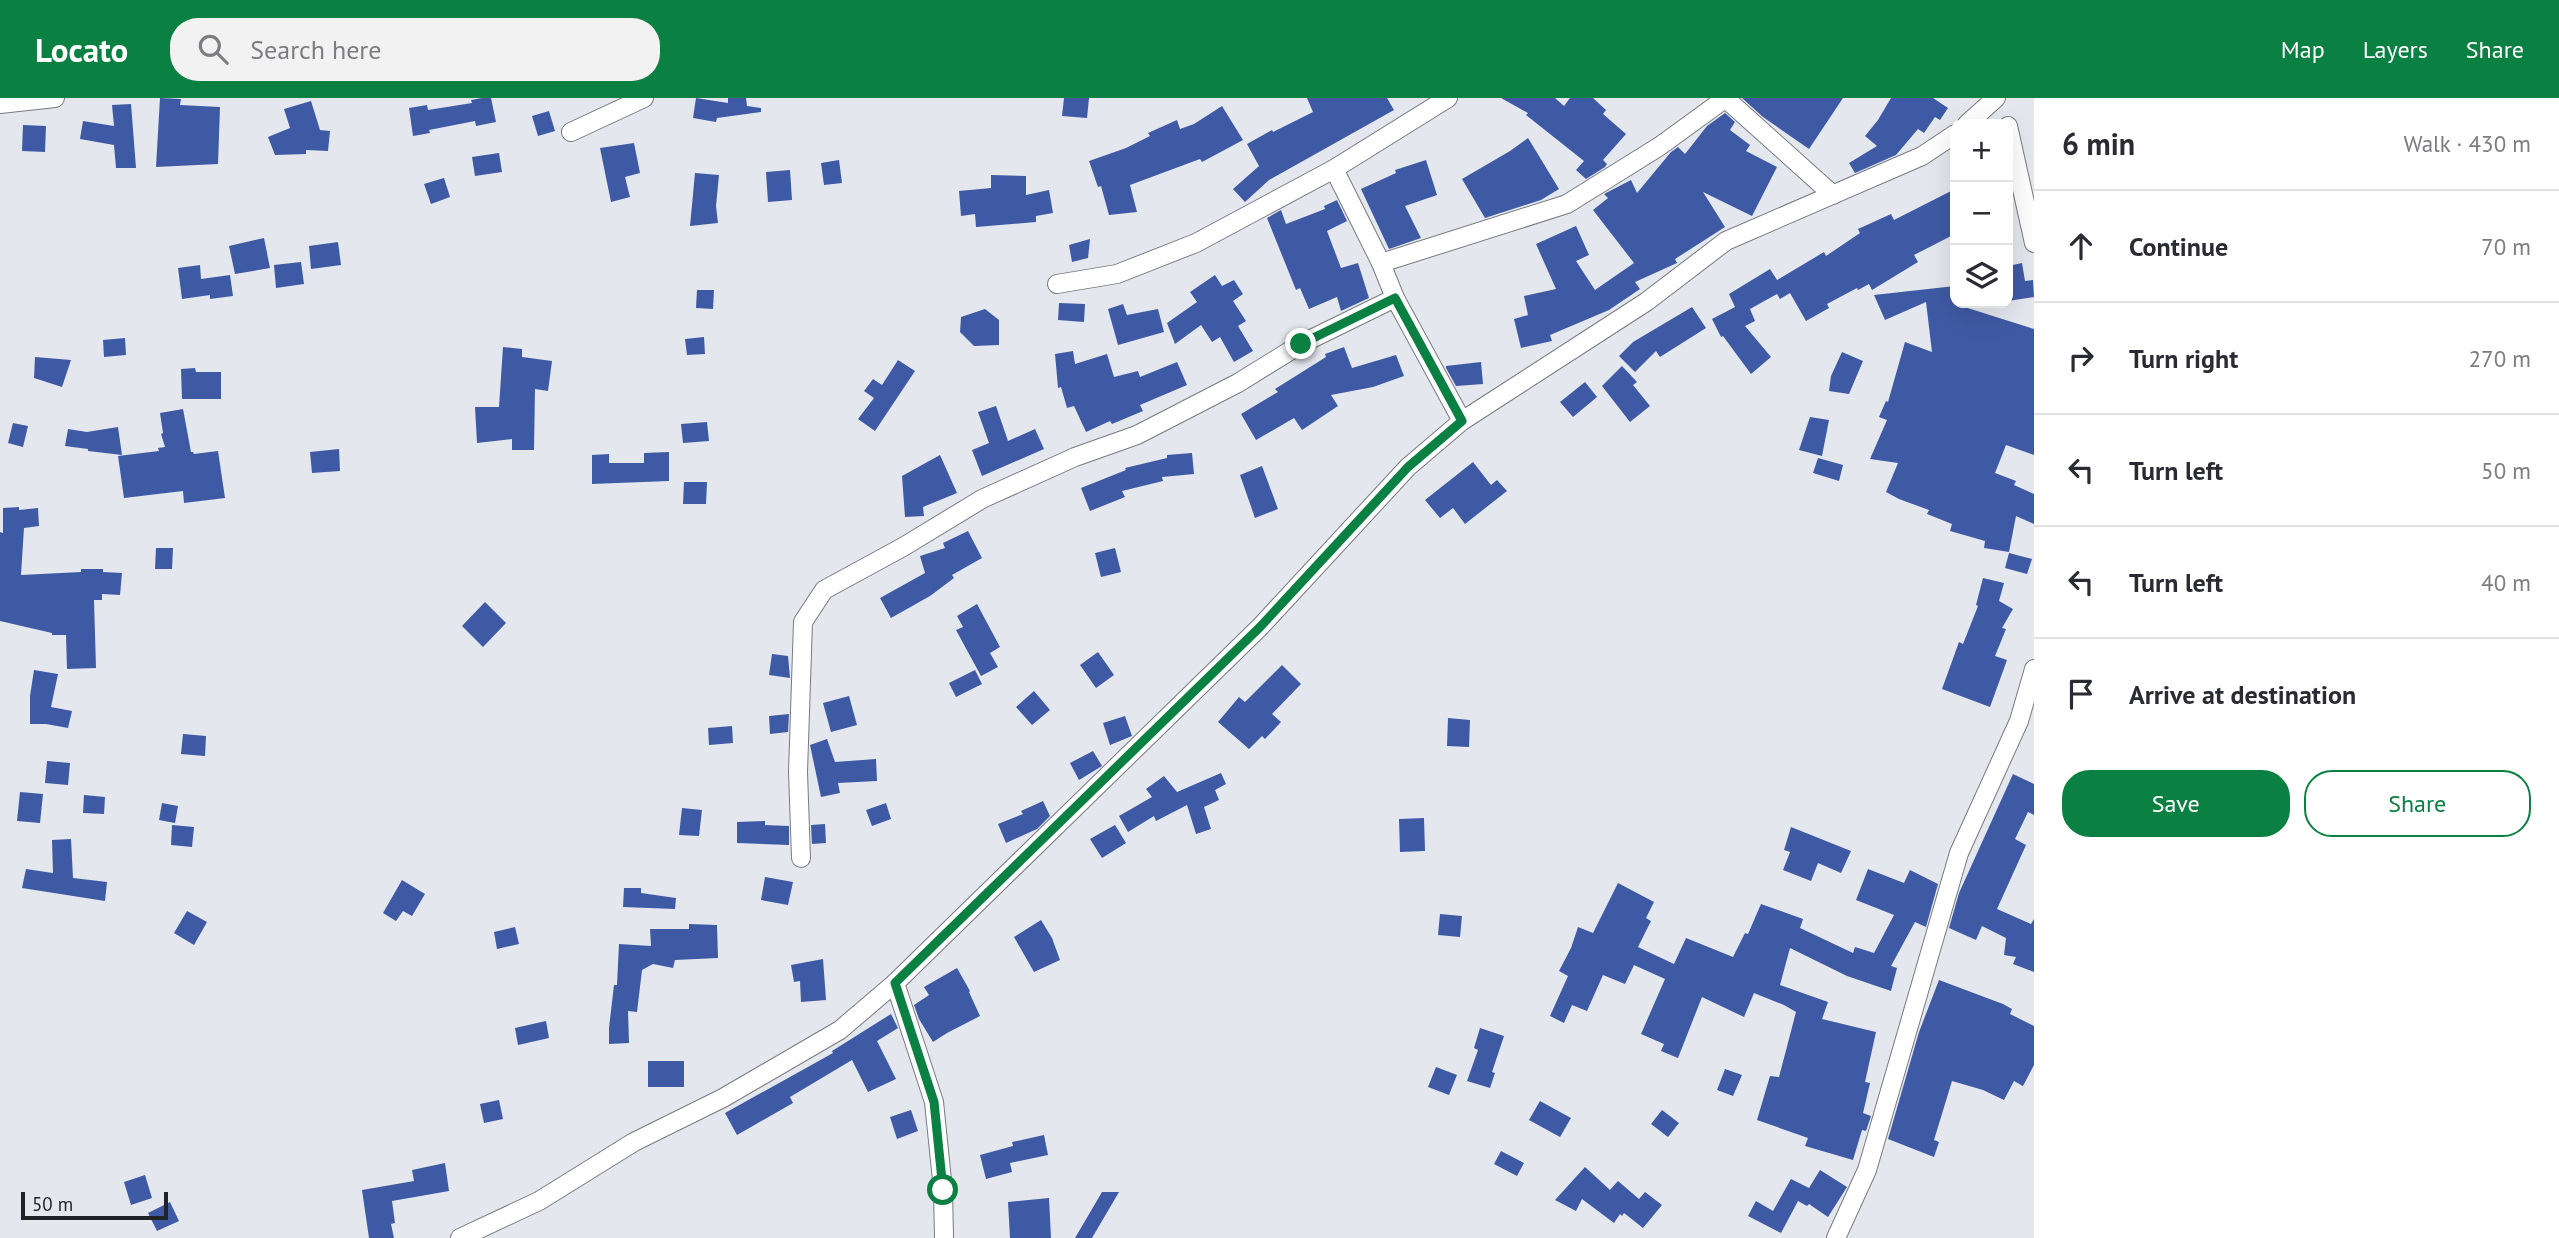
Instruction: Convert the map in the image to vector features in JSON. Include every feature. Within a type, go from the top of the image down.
[{"type":"street","points":[[0,104],[55,98]]},
{"type":"street","points":[[571,132],[644,98]]},
{"type":"street","points":[[1058,284],[1116,274],[1196,243],[1334,169],[1448,98]]},
{"type":"street","points":[[1381,263],[1567,204],[1660,146],[1725,98],[1833,195]]},
{"type":"street","points":[[1972,119],[1996,98]]},
{"type":"street","points":[[2002,98],[2007,119]]},
{"type":"street","points":[[460,1238],[539,1201],[634,1142],[723,1098],[840,1030],[895,983],[1260,627],[1408,467],[1462,421],[1646,302],[1726,241],[1922,156],[1950,137]]},
{"type":"street","points":[[2013,148],[2034,243]]},
{"type":"street","points":[[1334,169],[1381,263],[1395,298],[1462,421]]},
{"type":"street","points":[[801,858],[798,772],[803,622],[824,590],[982,499],[1075,457],[1137,435],[1238,383],[1301,344],[1395,298]]},
{"type":"street","points":[[1836,1238],[1867,1170],[1959,853],[2026,724],[2034,669]]},
{"type":"street","points":[[895,983],[934,1102],[943,1190],[944,1238]]},
{"type":"building","points":[[160,98],[181,99],[180,105],[220,107],[218,164],[156,167]]},
{"type":"building","points":[[491,98],[496,122],[476,126],[475,121],[413,136],[409,108],[427,105],[428,110],[472,103],[471,100]]},
{"type":"building","points":[[696,98],[728,103],[728,98],[746,98],[747,106],[761,108],[761,112],[717,118],[716,122],[693,118]]},
{"type":"building","points":[[1064,98],[1089,98],[1087,118],[1062,116]]},
{"type":"building","points":[[1307,98],[1387,98],[1394,110],[1269,180],[1245,202],[1233,189],[1259,166],[1247,144],[1313,112]]},
{"type":"building","points":[[1501,98],[1555,98],[1564,106],[1570,98],[1593,98],[1606,110],[1603,114],[1626,134],[1603,160],[1607,164],[1605,167],[1586,179],[1576,170],[1584,161],[1526,115],[1528,113]]},
{"type":"building","points":[[1742,98],[1843,98],[1809,149],[1763,117]]},
{"type":"building","points":[[1891,98],[1933,98],[1948,108],[1940,120],[1935,117],[1924,133],[1918,129],[1896,155],[1855,173],[1849,163],[1877,146],[1865,136]]},
{"type":"building","points":[[311,101],[320,130],[330,131],[328,151],[306,150],[306,154],[275,155],[268,137],[290,128],[284,109]]},
{"type":"building","points":[[131,104],[136,168],[116,168],[114,145],[80,139],[83,121],[114,126],[112,105]]},
{"type":"building","points":[[1222,106],[1243,140],[1202,162],[1200,159],[1130,185],[1137,212],[1109,215],[1101,186],[1098,187],[1089,161],[1126,148],[1150,136],[1148,133],[1177,120],[1180,129],[1194,124]]},
{"type":"building","points":[[549,111],[555,131],[538,136],[532,116]]},
{"type":"building","points":[[1725,113],[1735,122],[1730,130],[1750,145],[1746,151],[1777,167],[1752,216],[1703,192],[1725,227],[1675,259],[1677,263],[1635,282],[1640,289],[1609,310],[1550,335],[1552,341],[1521,348],[1514,319],[1528,315],[1524,296],[1556,289],[1536,244],[1576,226],[1589,255],[1576,261],[1595,290],[1634,263],[1593,210],[1608,198],[1604,194],[1631,180],[1637,193],[1671,152],[1678,147],[1685,154],[1707,126]]},
{"type":"building","points":[[23,125],[46,126],[45,152],[22,151]]},
{"type":"building","points":[[1528,138],[1559,189],[1541,200],[1485,218],[1462,179]]},
{"type":"building","points":[[634,143],[640,173],[625,177],[630,197],[611,202],[600,148]]},
{"type":"building","points":[[499,153],[502,172],[475,176],[472,157]]},
{"type":"building","points":[[839,160],[842,183],[824,185],[821,163]]},
{"type":"building","points":[[1426,160],[1437,195],[1405,206],[1421,238],[1389,249],[1361,189],[1396,173],[1395,170]]},
{"type":"building","points":[[790,170],[792,200],[768,202],[766,172]]},
{"type":"building","points":[[695,173],[719,175],[716,206],[718,223],[690,226]]},
{"type":"building","points":[[991,175],[1026,176],[1026,195],[1049,190],[1053,213],[1036,216],[1036,222],[976,227],[975,214],[961,216],[959,191],[991,188]]},
{"type":"building","points":[[444,178],[450,197],[431,204],[424,184]]},
{"type":"building","points":[[1950,192],[1950,237],[1914,255],[1918,262],[1872,290],[1869,284],[1858,290],[1857,288],[1827,304],[1829,308],[1806,321],[1790,293],[1780,299],[1777,294],[1750,309],[1755,321],[1745,326],[1771,357],[1751,374],[1723,336],[1721,337],[1712,319],[1735,307],[1729,294],[1770,269],[1777,280],[1824,252],[1826,256],[1860,233],[1858,229],[1891,214],[1894,220]]},
{"type":"building","points":[[1337,200],[1347,221],[1327,231],[1341,268],[1358,263],[1369,298],[1341,311],[1337,297],[1309,309],[1300,288],[1296,290],[1267,218],[1281,210],[1286,224],[1325,209],[1324,206]]},
{"type":"building","points":[[264,238],[270,268],[235,274],[229,246]]},
{"type":"building","points":[[1090,239],[1088,258],[1072,262],[1069,245]]},
{"type":"building","points":[[338,242],[341,265],[311,269],[309,246]]},
{"type":"building","points":[[301,262],[304,284],[276,288],[274,265]]},
{"type":"building","points":[[2022,263],[2025,281],[2033,280],[2034,297],[2013,300],[2013,265]]},
{"type":"building","points":[[200,265],[201,279],[230,275],[233,296],[210,299],[210,295],[182,299],[178,268]]},
{"type":"building","points":[[1215,275],[1222,286],[1234,280],[1243,294],[1233,301],[1246,321],[1238,326],[1253,351],[1234,362],[1220,337],[1212,342],[1201,325],[1175,344],[1167,323],[1197,302],[1190,292]]},
{"type":"building","points":[[1950,287],[1950,308],[1968,308],[2034,329],[2034,455],[2006,445],[1995,473],[2016,481],[2014,485],[2034,494],[2034,524],[2016,516],[2009,552],[1984,548],[1985,541],[1950,531],[1952,524],[1927,514],[1929,510],[1886,492],[1898,463],[1870,459],[1887,420],[1879,417],[1886,401],[1888,402],[1905,342],[1932,352],[1926,302],[1885,320],[1874,295]]},
{"type":"building","points":[[697,290],[714,290],[713,309],[696,308]]},
{"type":"building","points":[[1059,303],[1085,304],[1084,322],[1058,320]]},
{"type":"building","points":[[1123,304],[1127,315],[1158,309],[1164,332],[1118,345],[1108,309]]},
{"type":"building","points":[[1692,307],[1706,328],[1660,357],[1656,351],[1635,372],[1619,356],[1633,342]]},
{"type":"building","points":[[985,309],[999,320],[999,345],[974,346],[960,332],[961,317]]},
{"type":"building","points":[[704,337],[705,354],[687,355],[685,339]]},
{"type":"building","points":[[125,338],[126,355],[104,357],[103,340]]},
{"type":"building","points":[[503,347],[522,349],[522,357],[552,361],[548,391],[535,389],[534,450],[512,450],[512,439],[477,443],[475,407],[499,407]]},
{"type":"building","points":[[1344,347],[1352,368],[1396,355],[1404,376],[1373,387],[1331,395],[1338,406],[1302,430],[1294,418],[1256,440],[1241,414],[1278,392],[1275,389],[1326,357],[1325,354]]},
{"type":"building","points":[[1073,351],[1075,364],[1107,354],[1114,377],[1138,371],[1140,377],[1177,362],[1187,385],[1140,405],[1143,411],[1086,432],[1074,406],[1067,408],[1061,387],[1058,388],[1055,354]]},
{"type":"building","points":[[1842,352],[1863,361],[1849,394],[1829,391],[1831,376]]},
{"type":"building","points":[[35,357],[71,360],[62,387],[34,378]]},
{"type":"building","points":[[898,360],[915,371],[875,431],[858,419],[874,398],[864,391],[873,379],[882,385]]},
{"type":"building","points":[[1481,362],[1483,384],[1456,386],[1446,368],[1446,366]]},
{"type":"building","points":[[1622,366],[1637,382],[1633,385],[1650,406],[1630,422],[1602,386]]},
{"type":"building","points":[[195,368],[196,372],[221,372],[221,399],[182,399],[181,369]]},
{"type":"building","points":[[1585,382],[1597,397],[1573,417],[1560,402]]},
{"type":"building","points":[[996,406],[1008,441],[1035,429],[1044,449],[982,476],[972,450],[989,443],[978,412]]},
{"type":"building","points":[[183,409],[191,452],[194,454],[218,451],[225,498],[184,503],[183,491],[124,498],[118,456],[159,451],[158,448],[165,447],[160,413]]},
{"type":"building","points":[[1810,417],[1829,420],[1822,456],[1799,450]]},
{"type":"building","points":[[707,422],[709,441],[683,443],[681,424]]},
{"type":"building","points":[[13,423],[28,426],[23,447],[8,443]]},
{"type":"building","points":[[118,427],[122,455],[65,446],[68,429],[87,432]]},
{"type":"building","points":[[339,449],[340,471],[312,473],[310,452]]},
{"type":"building","points":[[669,452],[669,481],[592,484],[592,455],[609,454],[609,463],[644,463],[644,453]]},
{"type":"building","points":[[1192,453],[1194,474],[1162,477],[1163,481],[1122,491],[1125,497],[1090,511],[1081,488],[1126,470],[1125,468],[1167,458],[1167,455]]},
{"type":"building","points":[[940,455],[957,493],[923,507],[924,516],[905,517],[902,476]]},
{"type":"building","points":[[1818,458],[1843,465],[1839,481],[1813,473]]},
{"type":"building","points":[[1473,462],[1491,485],[1497,480],[1507,491],[1465,524],[1453,508],[1440,518],[1425,500]]},
{"type":"building","points":[[1262,466],[1278,509],[1255,518],[1240,475]]},
{"type":"building","points":[[684,482],[707,482],[706,504],[683,504]]},
{"type":"building","points":[[19,507],[19,510],[38,508],[39,526],[24,528],[21,575],[81,572],[81,569],[103,569],[103,572],[122,573],[120,595],[102,594],[102,600],[94,600],[96,668],[67,669],[66,635],[52,635],[0,621],[0,532],[3,533],[3,508]]},
{"type":"building","points":[[968,531],[982,558],[952,575],[954,578],[930,596],[891,618],[880,598],[925,573],[920,556],[945,548],[943,543]]},
{"type":"building","points":[[156,548],[173,548],[172,569],[155,569]]},
{"type":"building","points":[[1115,548],[1121,572],[1101,577],[1095,553]]},
{"type":"building","points":[[2009,553],[2032,559],[2027,574],[2005,568]]},
{"type":"building","points":[[1983,578],[2004,583],[1999,601],[2013,609],[2002,628],[2006,629],[1995,656],[2007,660],[1990,707],[1942,689],[1959,642],[1963,644],[1978,606],[1976,605]]},
{"type":"building","points":[[485,602],[506,623],[483,647],[462,626]]},
{"type":"building","points":[[977,604],[1000,647],[990,653],[998,667],[981,676],[956,630],[963,627],[957,616]]},
{"type":"building","points":[[1098,652],[1114,675],[1096,688],[1080,665]]},
{"type":"building","points":[[772,654],[788,656],[790,678],[769,675]]},
{"type":"building","points":[[1282,665],[1301,684],[1272,714],[1281,722],[1265,739],[1262,736],[1249,749],[1218,722],[1239,697],[1245,702]]},
{"type":"building","points":[[34,670],[58,674],[51,707],[72,711],[68,728],[30,724]]},
{"type":"building","points":[[975,670],[982,684],[956,697],[949,683]]},
{"type":"building","points":[[1034,691],[1050,710],[1032,725],[1016,707]]},
{"type":"building","points":[[849,696],[857,725],[831,732],[823,703]]},
{"type":"building","points":[[789,714],[788,732],[770,734],[769,716]]},
{"type":"building","points":[[1125,716],[1132,736],[1110,745],[1103,723]]},
{"type":"building","points":[[1448,718],[1470,720],[1469,747],[1447,746]]},
{"type":"building","points":[[732,726],[733,743],[709,745],[708,728]]},
{"type":"building","points":[[183,734],[206,736],[205,756],[181,754]]},
{"type":"building","points":[[827,739],[835,762],[876,759],[877,781],[838,783],[840,793],[821,797],[810,745]]},
{"type":"building","points":[[1093,751],[1102,766],[1079,780],[1070,763]]},
{"type":"building","points":[[47,761],[70,763],[68,785],[45,783]]},
{"type":"building","points":[[1221,773],[1226,784],[1215,790],[1219,800],[1204,807],[1211,829],[1196,834],[1187,805],[1156,821],[1154,816],[1128,832],[1119,816],[1152,797],[1146,789],[1164,776],[1177,792]]},
{"type":"building","points":[[2013,774],[2034,784],[2034,815],[2028,812],[2015,839],[2026,845],[1997,909],[2031,924],[2034,919],[2034,972],[2013,964],[2016,957],[2004,955],[2006,938],[1982,926],[1976,940],[1949,928],[1959,893]]},
{"type":"building","points":[[20,792],[43,794],[40,823],[17,821]]},
{"type":"building","points":[[84,795],[105,797],[104,814],[83,813]]},
{"type":"building","points":[[1043,801],[1050,816],[1037,829],[1006,843],[998,824],[1023,814],[1021,811]]},
{"type":"building","points":[[162,803],[178,806],[175,823],[159,820]]},
{"type":"building","points":[[886,803],[891,819],[872,826],[866,810]]},
{"type":"building","points":[[682,808],[702,810],[699,836],[679,835]]},
{"type":"building","points":[[1424,818],[1425,851],[1400,852],[1399,819]]},
{"type":"building","points":[[765,821],[765,825],[789,826],[789,845],[737,843],[737,822]]},
{"type":"building","points":[[825,824],[826,843],[812,844],[811,825]]},
{"type":"building","points":[[172,825],[194,827],[192,847],[171,845]]},
{"type":"building","points":[[1115,825],[1126,843],[1102,858],[1090,839]]},
{"type":"building","points":[[1791,827],[1851,851],[1841,873],[1818,863],[1811,881],[1783,870],[1790,852],[1784,850]]},
{"type":"building","points":[[71,839],[73,878],[107,882],[105,901],[22,888],[26,869],[53,873],[52,840]]},
{"type":"building","points":[[1868,869],[1904,883],[1910,870],[1938,884],[1926,927],[1915,922],[1891,966],[1897,968],[1891,991],[1847,976],[1790,948],[1780,985],[1828,1002],[1822,1019],[1876,1032],[1865,1082],[1870,1083],[1863,1113],[1871,1116],[1866,1131],[1862,1130],[1853,1160],[1805,1146],[1808,1138],[1757,1120],[1770,1076],[1779,1077],[1796,1012],[1784,1005],[1754,993],[1744,1017],[1702,997],[1678,1058],[1661,1051],[1664,1044],[1641,1034],[1665,979],[1634,965],[1625,984],[1603,975],[1587,1011],[1572,1005],[1564,1023],[1550,1016],[1568,976],[1559,971],[1578,927],[1593,933],[1618,883],[1654,902],[1646,918],[1651,921],[1638,947],[1674,964],[1686,938],[1733,957],[1745,933],[1748,934],[1761,904],[1803,919],[1800,928],[1853,953],[1855,947],[1874,953],[1894,915],[1856,900]]},
{"type":"building","points":[[765,877],[793,882],[788,905],[761,900]]},
{"type":"building","points":[[402,880],[425,894],[412,916],[403,911],[396,921],[383,913]]},
{"type":"building","points":[[624,888],[641,888],[641,893],[676,898],[675,909],[623,907]]},
{"type":"building","points":[[187,911],[207,922],[194,945],[174,933]]},
{"type":"building","points":[[1440,914],[1462,916],[1460,937],[1438,935]]},
{"type":"building","points":[[1041,920],[1052,938],[1060,960],[1034,972],[1014,937]]},
{"type":"building","points":[[689,924],[717,925],[718,958],[675,960],[673,968],[653,964],[642,970],[637,1012],[628,1011],[629,1043],[609,1044],[619,944],[651,946],[650,929],[689,929]]},
{"type":"building","points":[[515,927],[519,944],[497,949],[494,932]]},
{"type":"building","points":[[823,959],[826,1000],[801,1002],[800,981],[794,982],[791,965]]},
{"type":"building","points":[[957,968],[980,1016],[933,1042],[914,1005],[929,995],[924,987]]},
{"type":"building","points":[[1939,980],[2003,1004],[2012,1009],[2010,1014],[2034,1026],[2034,1065],[2023,1086],[2014,1081],[2004,1100],[1983,1090],[1952,1081],[1934,1140],[1939,1142],[1934,1157],[1888,1139],[1919,1032]]},
{"type":"building","points":[[891,1014],[898,1028],[877,1041],[896,1079],[868,1092],[852,1060],[790,1097],[793,1103],[737,1135],[725,1113],[833,1053],[832,1051]]},
{"type":"building","points":[[546,1021],[549,1038],[518,1045],[515,1028]]},
{"type":"building","points":[[1480,1028],[1504,1036],[1492,1072],[1495,1073],[1490,1088],[1467,1081],[1478,1050],[1474,1048]]},
{"type":"building","points":[[648,1061],[684,1061],[684,1087],[648,1087]]},
{"type":"building","points":[[1436,1067],[1457,1075],[1449,1095],[1428,1087]]},
{"type":"building","points":[[1725,1069],[1742,1075],[1733,1096],[1717,1090]]},
{"type":"building","points":[[499,1100],[503,1119],[484,1123],[480,1104]]},
{"type":"building","points":[[1540,1101],[1571,1118],[1560,1137],[1529,1120]]},
{"type":"building","points":[[911,1110],[918,1131],[897,1139],[890,1117]]},
{"type":"building","points":[[1662,1110],[1679,1123],[1668,1137],[1651,1124]]},
{"type":"building","points":[[1044,1135],[1048,1155],[1010,1163],[1012,1172],[986,1179],[980,1155],[1013,1146],[1012,1142]]},
{"type":"building","points":[[1501,1151],[1524,1163],[1517,1176],[1494,1164]]},
{"type":"building","points":[[445,1163],[449,1191],[392,1201],[395,1223],[391,1224],[394,1238],[369,1238],[362,1190],[414,1181],[412,1170]]},
{"type":"building","points":[[1585,1167],[1610,1190],[1618,1181],[1639,1199],[1645,1192],[1662,1205],[1643,1228],[1624,1213],[1622,1216],[1620,1214],[1614,1223],[1582,1199],[1576,1211],[1555,1200]]},
{"type":"building","points":[[1820,1170],[1847,1187],[1828,1217],[1809,1204],[1807,1206],[1798,1201],[1781,1233],[1748,1216],[1756,1201],[1773,1211],[1791,1179],[1809,1188]]},
{"type":"building","points":[[145,1175],[152,1198],[131,1205],[124,1182]]},
{"type":"building","points":[[1102,1192],[1119,1192],[1092,1238],[1075,1238]]},
{"type":"building","points":[[1049,1198],[1051,1238],[1010,1238],[1008,1202]]},
{"type":"building","points":[[170,1202],[179,1221],[157,1231],[148,1213]]},
{"type":"route","points":[[943,1190],[934,1102],[895,983],[1260,627],[1408,467],[1462,421],[1395,298],[1301,344]]}]
